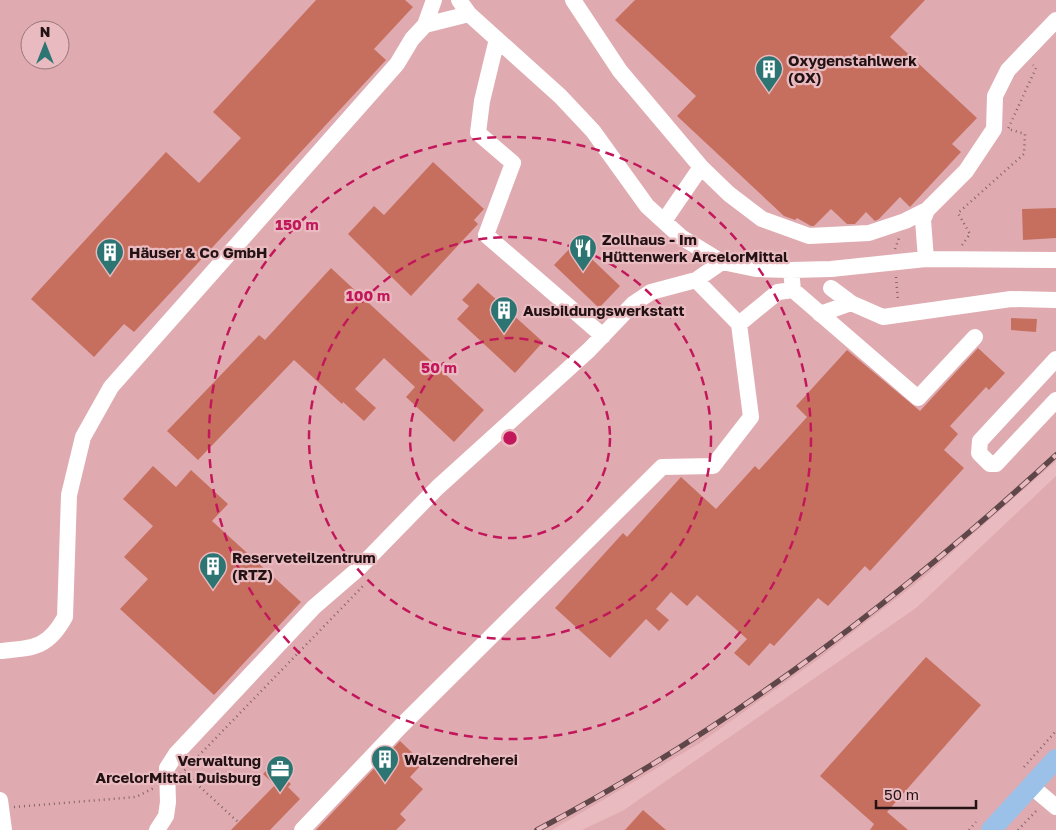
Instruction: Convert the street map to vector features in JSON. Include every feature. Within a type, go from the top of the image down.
[{"type":"main road","points":[[997,828],[1056,759]]},
{"type":"lane","points":[[0,651],[43,644],[56,632],[64,616],[69,495],[83,437],[111,387],[397,64],[425,24],[434,0]]},
{"type":"lane","points":[[459,0],[469,14],[560,96],[593,131],[647,206],[681,237],[722,262],[756,269],[791,270],[849,268],[952,259],[1056,260]]},
{"type":"lane","points":[[573,0],[620,71],[701,167],[729,194],[762,219],[809,236],[869,233],[905,221],[927,210],[966,171],[994,129],[995,96],[1008,70],[1056,20]]},
{"type":"lane","points":[[425,24],[469,14]]},
{"type":"lane","points":[[497,39],[482,101],[478,133],[513,163],[486,235],[603,336]]},
{"type":"lane","points":[[664,221],[701,167]]},
{"type":"lane","points":[[926,260],[923,220],[927,210]]},
{"type":"lane","points":[[157,830],[166,816],[168,802],[167,768],[176,754],[314,607],[358,569],[437,488],[603,336],[633,304],[651,292],[696,280],[722,262]]},
{"type":"lane","points":[[791,270],[793,290],[918,398],[975,337]]},
{"type":"lane","points":[[302,830],[401,726],[662,467],[713,466],[751,417],[739,324],[696,280]]},
{"type":"lane","points":[[831,288],[851,302],[883,317],[1011,299],[1056,300]]},
{"type":"lane","points":[[739,324],[778,292],[793,290]]},
{"type":"lane","points":[[820,314],[851,302]]},
{"type":"lane","points":[[1056,359],[980,442],[979,453],[990,464],[996,464],[1056,400]]},
{"type":"lane","points":[[1031,786],[1056,807]]},
{"type":"path","points":[[952,259],[970,234],[958,214],[1024,154],[1025,134],[1008,130],[1036,68],[1024,53]]},
{"type":"path","points":[[185,773],[238,822]]},
{"type":"shaded area","points":[[0,0],[1056,0],[1056,461],[923,578],[817,660],[700,743],[552,830],[0,830]]},
{"type":"shaded area","points":[[1056,476],[1056,830],[582,830],[624,810],[916,608]]},
{"type":"building","points":[[316,0],[405,0],[413,7],[374,49],[386,60],[134,332],[124,324],[94,357],[31,299],[166,152],[199,183],[241,138],[213,112]]},
{"type":"building","name":"Oxygenstahlwerk (OX)","points":[[635,0],[925,0],[890,37],[977,118],[952,144],[961,152],[910,207],[900,197],[879,219],[875,221],[866,212],[855,224],[847,224],[831,209],[814,226],[811,226],[797,218],[795,220],[784,216],[677,116],[696,96],[615,20]]},
{"type":"building","points":[[433,162],[484,209],[474,220],[478,224],[411,296],[348,234],[374,206],[384,215]]},
{"type":"building","points":[[1056,208],[1056,238],[1023,240],[1022,209]]},
{"type":"building","name":"Zollhaus - Im Hüttenwerk ArcelorMittal","points":[[575,243],[620,286],[599,308],[554,265]]},
{"type":"building","points":[[331,268],[484,410],[454,442],[406,397],[415,387],[384,358],[355,389],[376,408],[364,421],[343,402],[342,404],[294,360],[198,460],[167,431],[259,335],[265,340]]},
{"type":"building","name":"Ausbildungswerkstatt","points":[[478,283],[543,342],[515,373],[457,319],[469,306],[462,300]]},
{"type":"building","points":[[1011,318],[1037,319],[1036,332],[1011,330]]},
{"type":"building","points":[[978,348],[1005,373],[989,390],[986,387],[950,426],[958,434],[944,450],[964,468],[870,571],[865,566],[828,606],[818,598],[774,646],[770,643],[749,666],[734,653],[747,639],[697,595],[687,606],[671,592],[656,609],[669,620],[659,631],[646,619],[610,658],[555,608],[623,533],[627,537],[681,477],[716,509],[755,466],[759,470],[807,417],[796,406],[847,350],[920,411]]},
{"type":"building","name":"Reserveteilzentrum (RTZ)","points":[[153,466],[176,487],[191,470],[228,504],[212,521],[301,602],[214,695],[120,609],[148,579],[124,557],[153,526],[123,499]]},
{"type":"building","points":[[926,657],[981,705],[887,812],[908,830],[870,830],[874,824],[820,776]]},
{"type":"building","name":"Walzendreherei","points":[[400,741],[423,763],[410,777],[423,789],[400,814],[406,820],[396,830],[316,830]]},
{"type":"building","name":"Verwaltung ArcelorMittal Duisburg","points":[[271,766],[291,784],[288,787],[300,799],[270,830],[231,830],[275,785],[263,774]]},
{"type":"building","points":[[643,810],[666,830],[625,830]]},
{"type":"railway","points":[[537,830],[676,750],[743,706],[809,659],[935,561],[1056,455]]},
{"type":"place","name":"Oxygenstahlwerk (OX)","points":[[769,93]]},
{"type":"place","name":"Zollhaus - Im Hüttenwerk ArcelorMittal","points":[[583,272]]},
{"type":"place","name":"Häuser & Co GmbH","points":[[110,276]]},
{"type":"place","name":"Ausbildungswerkstatt","points":[[504,334]]},
{"type":"place","name":"Reserveteilzentrum (RTZ)","points":[[213,590]]},
{"type":"place","name":"Walzendreherei","points":[[385,783]]},
{"type":"place","name":"Verwaltung ArcelorMittal Duisburg","points":[[280,793]]}]
